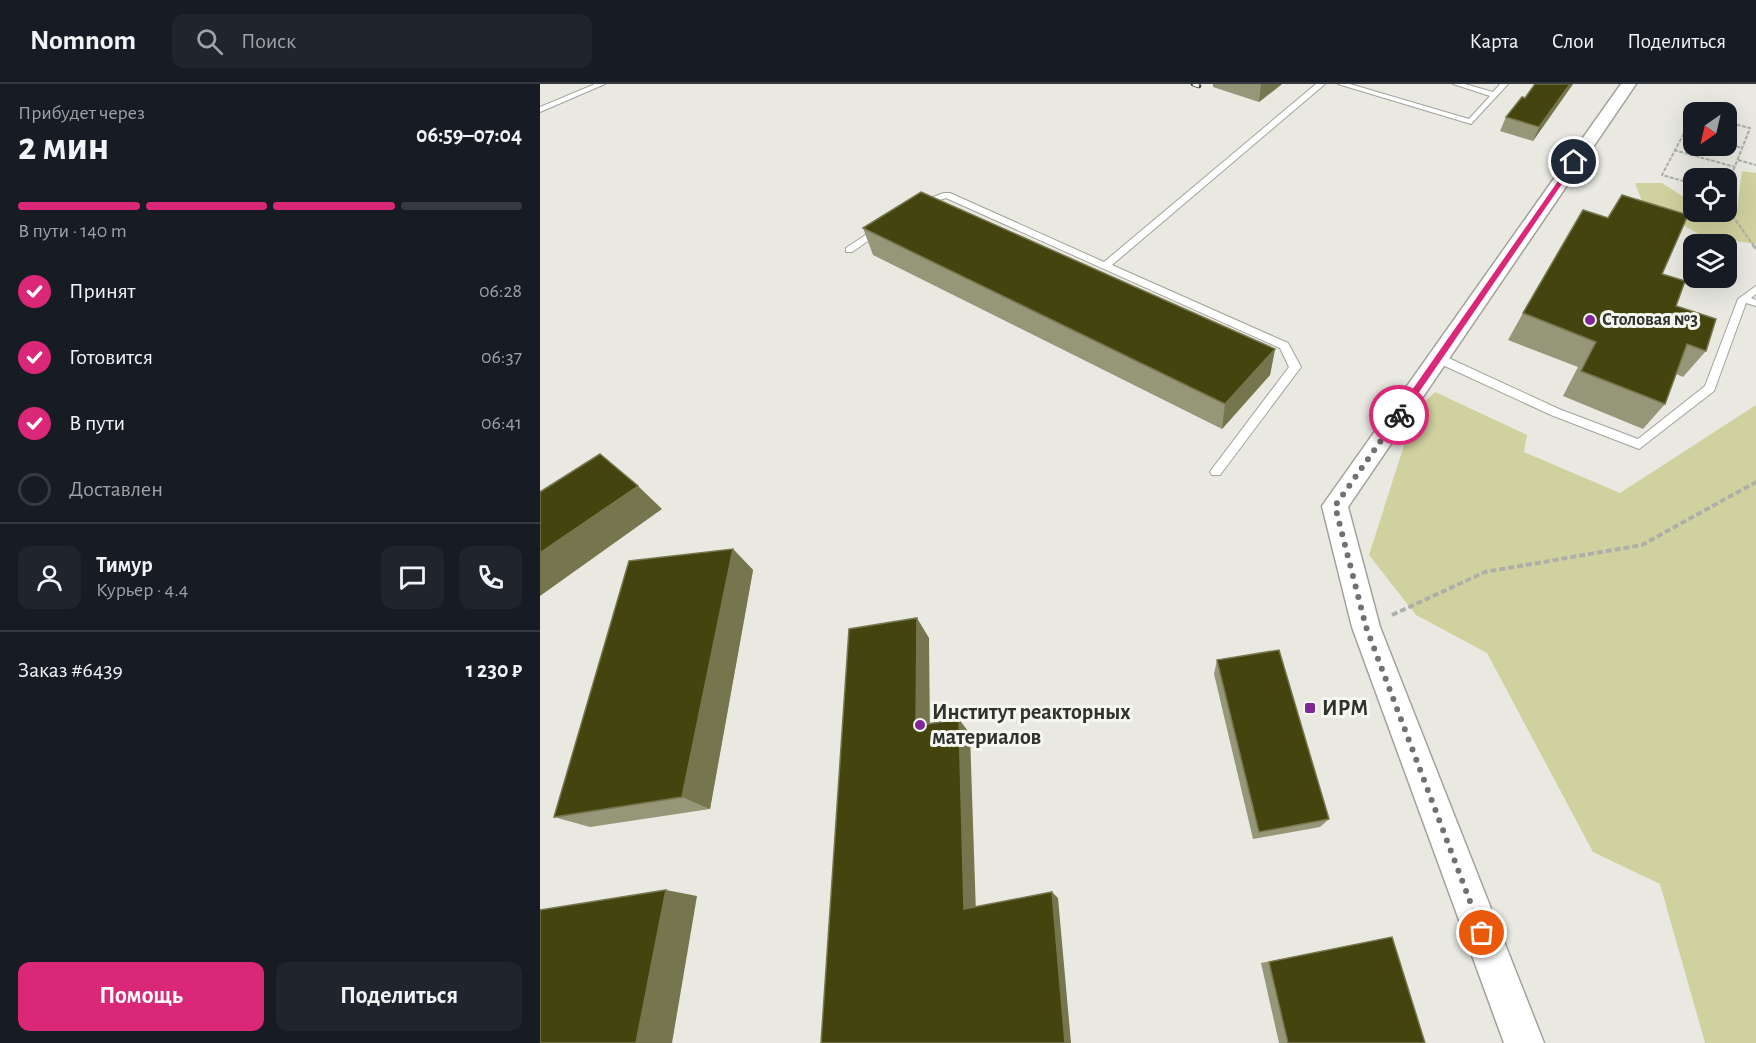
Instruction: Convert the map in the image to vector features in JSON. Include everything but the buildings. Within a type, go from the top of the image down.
[{"type":"street","points":[[1524,1043],[1366,627],[1335,506],[1629,84]]},
{"type":"lane","points":[[540,110],[601,84]]},
{"type":"lane","points":[[1105,266],[1320,84]]},
{"type":"lane","points":[[1342,84],[1471,122],[1504,84]]},
{"type":"lane","points":[[1457,84],[1495,95]]},
{"type":"lane","points":[[909,210],[919,204],[947,195],[1284,346],[1295,367],[1216,472]]},
{"type":"lane","points":[[849,250],[889,223]]},
{"type":"lane","points":[[1438,358],[1555,412],[1639,444],[1710,388],[1743,299],[1756,289]]},
{"type":"lane","points":[[1743,299],[1756,303]]},
{"type":"path","points":[[1674,150],[1735,167],[1750,128],[1737,125]]},
{"type":"path","points":[[1683,134],[1662,175],[1683,181]]},
{"type":"path","points":[[1737,146],[1742,148]]},
{"type":"path","points":[[1738,160],[1756,165]]},
{"type":"path","points":[[1737,222],[1756,249]]},
{"type":"path","points":[[1366,627],[1485,572],[1642,545],[1756,482]]},
{"type":"green space","points":[[1742,171],[1756,173],[1756,244],[1737,241],[1737,234],[1699,234],[1642,201],[1635,183],[1662,183],[1683,197],[1683,222],[1737,222]]},
{"type":"green space","points":[[1435,392],[1527,435],[1524,452],[1620,493],[1756,405],[1756,1043],[1705,1043],[1660,884],[1593,852],[1487,653],[1416,615],[1369,555],[1415,411]]},
{"type":"railway","points":[[1193,84],[1199,86]]},
{"type":"way so far","points":[[1399,415],[1335,506],[1366,627],[1482,933]]},
{"type":"place","name":"Столовая №3","points":[[1590,320]]},
{"type":"place","name":"ИРМ","points":[[1310,708]]},
{"type":"place","name":"Институт реакторных материалов","points":[[920,725]]},
{"type":"route","points":[[1399,415],[1574,162]]}]
